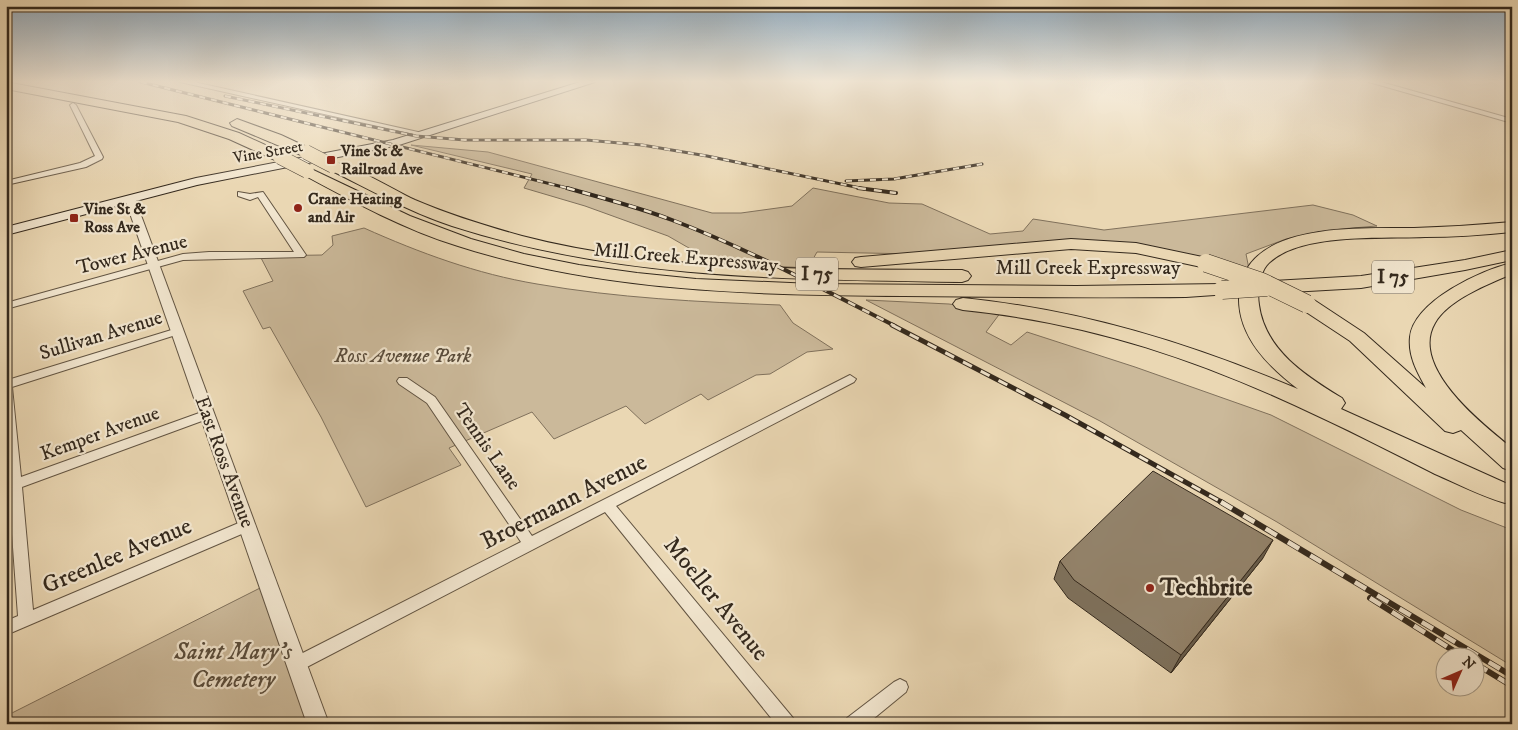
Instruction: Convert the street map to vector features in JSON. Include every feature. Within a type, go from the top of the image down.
[{"type":"highway","name":"Mill Creek Expressway","points":[[166,116],[234,136],[280,157],[389,213],[424,229],[464,243],[588,272],[656,281],[804,290],[1224,284],[1276,281],[1361,282],[1448,268],[1512,255]]},
{"type":"highway","name":"Mill Creek Expressway","points":[[224,118],[276,138],[455,222],[534,244],[595,256],[682,268],[782,274],[1130,279],[1224,284]]},
{"type":"highway","points":[[417,205],[495,228],[550,240],[628,253],[695,260],[789,264],[852,263],[1071,244],[1136,248],[1206,263],[1262,282],[1307,304],[1358,337],[1445,418],[1510,488]]},
{"type":"highway","points":[[1510,488],[1370,426],[1302,382],[1272,352],[1254,328],[1249,311],[1248,289],[1258,265],[1266,258],[1290,246],[1314,239],[1344,235],[1512,227]]},
{"type":"highway","name":"Mill Creek Expressway","points":[[1276,281],[1421,260],[1512,243]]},
{"type":"highway","points":[[1512,268],[1454,296],[1436,310],[1426,323],[1420,336],[1422,358],[1430,378],[1446,400],[1467,423],[1512,462]]},
{"type":"highway","points":[[804,290],[824,295],[994,306],[1066,317],[1112,329],[1190,354],[1265,384],[1462,476],[1510,488]]},
{"type":"main road","name":"Vine Street","points":[[132,204],[150,200],[161,191],[221,177],[396,143],[481,116]]},
{"type":"main road","points":[[6,231],[132,204]]},
{"type":"street","points":[[6,182],[84,165],[98,157],[78,116]]},
{"type":"street","points":[[340,116],[423,134]]},
{"type":"street","points":[[1494,116],[1512,121]]},
{"type":"street","name":"Tower Avenue","points":[[6,306],[174,259],[209,254],[301,255],[260,194],[244,197],[240,194]]},
{"type":"street","name":"East Ross Avenue","points":[[132,204],[318,724]]},
{"type":"street","name":"Sullivan Avenue","points":[[6,385],[178,331]]},
{"type":"street","name":"Broermann Avenue","points":[[297,664],[850,379]]},
{"type":"street","points":[[6,380],[11,486],[26,619]]},
{"type":"street","name":"Tennis Lane","points":[[403,381],[430,400],[530,544]]},
{"type":"street","name":"Kemper Avenue","points":[[11,486],[206,415]]},
{"type":"street","name":"Moeller Avenue","points":[[608,505],[787,724]]},
{"type":"street","name":"Greenlee Avenue","points":[[6,628],[246,526]]},
{"type":"street","points":[[853,724],[900,688]]},
{"type":"green space","points":[[411,145],[488,152],[712,213],[741,213],[792,206],[813,188],[889,203],[922,204],[990,234],[1023,231],[1033,219],[1104,230],[1313,205],[1353,215],[1377,226],[1328,230],[1286,239],[1246,254],[1249,269],[1120,244],[915,254],[817,252],[808,268],[715,263],[668,236],[585,206],[524,188],[532,174]]},
{"type":"green space","name":"Ross Avenue Park","points":[[364,228],[449,262],[515,280],[567,289],[628,296],[780,305],[793,323],[833,349],[807,352],[770,374],[756,375],[708,400],[701,394],[645,424],[626,406],[554,439],[532,412],[449,448],[461,465],[366,507],[321,417],[270,327],[263,329],[243,291],[273,281],[260,256],[322,255],[333,245],[332,236]]},
{"type":"green space","points":[[866,300],[949,304],[1001,312],[986,332],[1011,345],[1027,332],[1135,367],[1271,415],[1461,510],[1512,530],[1512,666],[1486,650],[1486,648],[1483,648],[1277,522],[1100,421]]},
{"type":"green space","name":"Saint Mary’s Cemetery","points":[[268,584],[318,724],[6,724],[6,716]]},
{"type":"building","name":"Techbrite","points":[[1153,471],[1273,540],[1181,655],[1074,580],[1060,561]]},
{"type":"railway","points":[[278,116],[567,188]]},
{"type":"railway","points":[[321,116],[416,136],[465,140],[586,140],[642,145],[707,156],[864,189]]},
{"type":"railway","points":[[846,181],[894,179],[982,164]]},
{"type":"railway","points":[[567,188],[646,211],[701,231],[785,270],[895,326]]},
{"type":"railway","points":[[858,188],[864,189]]},
{"type":"railway","points":[[864,189],[896,193]]},
{"type":"railway","points":[[892,325],[1065,415],[1223,503]]},
{"type":"railway","points":[[1221,502],[1512,676]]},
{"type":"railway","points":[[1370,598],[1449,648]]},
{"type":"railway","points":[[1486,670],[1512,686]]},
{"type":"place","name":"Vine St & Railroad Ave","points":[[331,160]]},
{"type":"place","name":"Crane Heating and Air","points":[[298,208]]},
{"type":"place","name":"Vine St & Ross Ave","points":[[74,218]]},
{"type":"place","name":"Techbrite","points":[[1150,588]]}]
